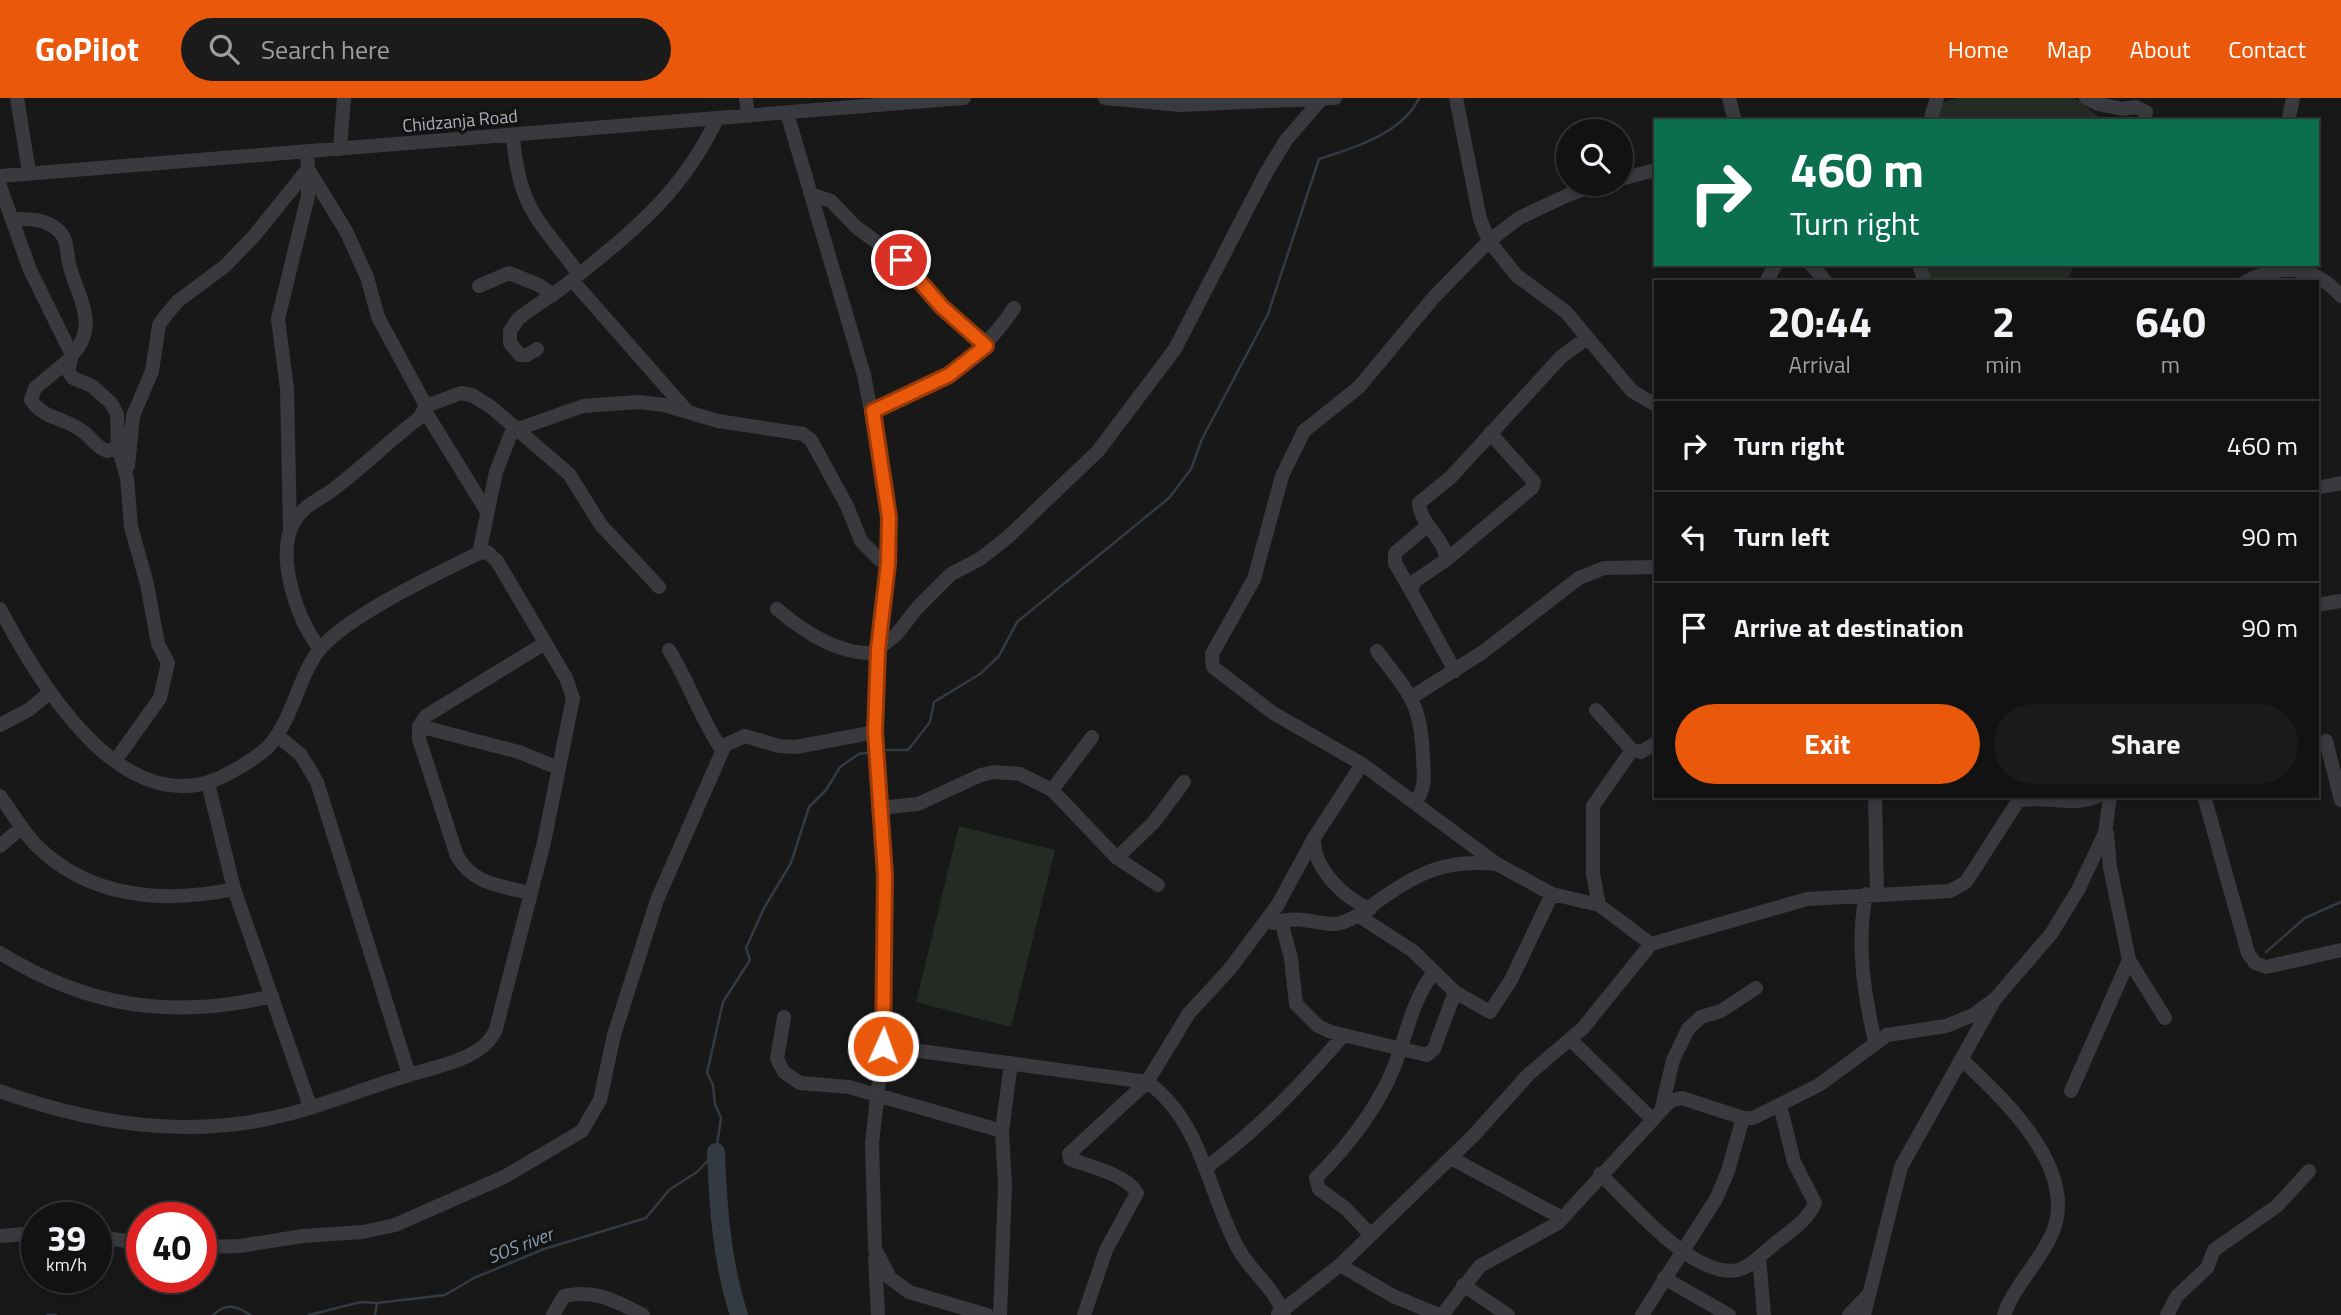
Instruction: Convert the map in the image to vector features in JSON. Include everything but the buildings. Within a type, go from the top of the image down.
[{"type":"street","points":[[17,98],[29,172]]},
{"type":"street","points":[[340,149],[344,98]]},
{"type":"street","points":[[746,98],[748,116]]},
{"type":"street","name":"Chidzanja Road","points":[[0,176],[964,98]]},
{"type":"street","points":[[1105,98],[1180,105],[1327,99]]},
{"type":"street","points":[[1456,98],[1480,219],[1489,241],[1516,275],[1534,291],[1561,307],[1632,391],[1654,404]]},
{"type":"street","points":[[1729,98],[1734,119]]},
{"type":"street","points":[[1931,119],[1937,98]]},
{"type":"street","points":[[2086,98],[2122,109],[2136,107],[2146,112],[2144,119]]},
{"type":"street","points":[[2288,119],[2293,98]]},
{"type":"street","points":[[777,609],[807,632],[850,653],[878,651],[951,574],[980,559],[1008,537],[1098,451],[1175,349],[1266,173],[1286,140],[1327,99]]},
{"type":"street","points":[[787,113],[813,195],[873,411],[888,498],[888,564],[878,651],[875,732],[885,875],[883,1046],[872,1143],[878,1315]]},
{"type":"street","points":[[537,349],[527,355],[520,355],[510,343],[510,331],[531,308],[553,295],[620,242],[675,190],[717,119]]},
{"type":"street","points":[[513,136],[519,183],[529,209],[575,277],[688,412]]},
{"type":"street","points":[[307,152],[308,196],[278,319],[287,389],[289,570],[294,602],[307,633],[320,649]]},
{"type":"street","points":[[308,169],[346,231],[367,277],[378,317],[425,409],[487,515]]},
{"type":"street","points":[[115,761],[160,698],[168,663],[158,644],[147,584],[131,527],[127,478],[133,416],[152,370],[159,325],[178,301],[225,266],[254,236],[308,169]]},
{"type":"street","points":[[1633,176],[1654,170]]},
{"type":"street","points":[[0,186],[30,270],[71,357],[70,375],[92,386],[114,408],[118,447],[127,478]]},
{"type":"street","points":[[813,195],[837,206],[856,227],[901,260],[942,307],[986,346]]},
{"type":"street","points":[[1566,196],[1519,218],[1489,241],[1434,297],[1359,387],[1304,431],[1282,476],[1254,579],[1212,654],[1213,667],[1251,698],[1362,764],[1416,801],[1497,864],[1552,894],[1599,905],[1651,944]]},
{"type":"street","points":[[12,219],[39,219],[57,229],[66,242],[69,266],[87,317],[84,336],[71,357],[35,388],[31,401],[46,415],[86,433],[98,448],[107,451],[118,447]]},
{"type":"street","points":[[1813,266],[1824,280]]},
{"type":"street","points":[[2249,280],[2276,267],[2296,270],[2316,274],[2341,296]]},
{"type":"street","points":[[479,286],[509,273],[553,295]]},
{"type":"street","points":[[873,411],[949,375],[986,346],[1014,308]]},
{"type":"street","points":[[1446,560],[1446,551],[1419,513],[1419,503],[1451,477],[1561,357],[1587,338]]},
{"type":"street","points":[[290,531],[304,510],[333,490],[425,409],[454,394],[467,393],[516,427],[569,474],[601,524],[659,587]]},
{"type":"street","points":[[480,553],[496,472],[516,427],[583,406],[639,401],[718,421],[807,436],[847,506],[860,541],[878,559],[888,564]]},
{"type":"street","points":[[1411,591],[1415,581],[1487,528],[1534,482],[1490,433]]},
{"type":"street","points":[[2319,488],[2341,483]]},
{"type":"street","points":[[1427,526],[1395,553],[1395,563],[1455,671]]},
{"type":"street","points":[[0,609],[50,692],[71,718],[115,761],[149,782],[168,787],[208,783],[249,761],[278,736],[320,649],[353,622],[401,593],[480,553],[487,552],[497,561],[566,678],[573,698],[544,842],[493,1035],[472,1053],[264,1120],[217,1126],[133,1125],[79,1116],[0,1091]]},
{"type":"street","points":[[1412,696],[1455,671],[1514,630],[1558,592],[1579,578],[1604,568],[1654,567]]},
{"type":"street","points":[[2319,605],[2341,601]]},
{"type":"street","points":[[529,893],[488,883],[466,871],[457,856],[419,739],[419,726],[426,716],[545,643]]},
{"type":"street","points":[[669,650],[689,684],[698,711],[722,750]]},
{"type":"street","points":[[1377,651],[1412,696],[1422,724],[1424,781],[1416,801]]},
{"type":"street","points":[[0,725],[30,709],[50,692]]},
{"type":"street","points":[[1596,709],[1632,750],[1641,752],[1654,744]]},
{"type":"street","points":[[419,726],[519,752],[558,768]]},
{"type":"street","points":[[217,1247],[363,1232],[395,1225],[503,1177],[582,1132],[600,1100],[614,1035],[657,900],[722,750],[730,741],[745,736],[779,746],[796,747],[875,732]]},
{"type":"street","points":[[278,736],[301,755],[317,782],[409,1074]]},
{"type":"street","points":[[1052,790],[1092,737]]},
{"type":"street","points":[[2328,740],[2341,800]]},
{"type":"street","points":[[1599,905],[1593,874],[1593,806],[1632,750]]},
{"type":"street","points":[[1084,1315],[1106,1250],[1137,1193],[1119,1178],[1070,1159],[1069,1154],[1147,1082],[1189,1013],[1229,970],[1262,927],[1294,877],[1314,838],[1362,764]]},
{"type":"street","points":[[879,808],[918,804],[960,782],[994,772],[1032,778],[1052,790],[1117,858],[1158,885]]},
{"type":"street","points":[[1117,858],[1154,822],[1184,782]]},
{"type":"street","points":[[208,783],[234,889],[310,1106]]},
{"type":"street","points":[[0,796],[21,828],[52,859],[101,886],[128,893],[179,898],[234,889]]},
{"type":"street","points":[[1875,798],[1871,894],[1861,916],[1861,957],[1875,1041]]},
{"type":"street","points":[[883,1046],[1147,1082],[1175,1109],[1207,1167],[1239,1251],[1269,1285],[1281,1313],[1340,1265],[1451,1158],[1528,1075],[1571,1040],[1651,944],[1807,899],[1942,892],[1958,888],[1965,882],[2018,801],[2035,798],[2072,802],[2089,798]]},
{"type":"street","points":[[2110,798],[2110,867],[2129,960],[2165,1018]]},
{"type":"street","points":[[2205,798],[2248,953],[2255,963],[2266,967],[2341,950]]},
{"type":"street","points":[[1864,1315],[1873,1288],[1890,1204],[1901,1167],[1996,999],[2052,934],[2078,890],[2108,822]]},
{"type":"street","points":[[0,846],[21,828]]},
{"type":"street","points":[[1314,838],[1316,854],[1335,884],[1364,912],[1413,951],[1455,992],[1486,1012],[1492,1011],[1552,894]]},
{"type":"street","points":[[1262,927],[1281,920],[1307,918],[1338,924],[1364,912],[1440,866],[1468,862],[1497,864]]},
{"type":"street","points":[[1281,920],[1291,958],[1292,992],[1296,1004],[1318,1026],[1343,1036],[1424,1056],[1431,1053],[1455,992]]},
{"type":"street","points":[[0,953],[55,984],[82,994],[138,1004],[210,1008],[272,996]]},
{"type":"street","points":[[2071,1091],[2129,960]]},
{"type":"street","points":[[1371,1235],[1315,1181],[1346,1147],[1375,1104],[1399,1050],[1419,994],[1434,972]]},
{"type":"street","points":[[1657,1114],[1667,1099],[1674,1060],[1688,1029],[1701,1017],[1721,1011],[1756,988]]},
{"type":"street","points":[[1340,1265],[1393,1296],[1440,1315],[1480,1266],[1542,1234],[1562,1218],[1670,1101],[1682,1098],[1743,1118],[1753,1118],[1819,1085],[1875,1041],[1896,1032],[1959,1022],[1996,999]]},
{"type":"street","points":[[784,1017],[777,1053],[784,1072],[811,1086],[849,1087],[876,1097],[1002,1131]]},
{"type":"street","points":[[1207,1167],[1233,1148],[1296,1089],[1343,1036]]},
{"type":"street","points":[[1571,1040],[1657,1114]]},
{"type":"street","points":[[1961,1059],[2017,1114],[2035,1141],[2056,1192],[2058,1216],[2052,1234],[2011,1298],[2004,1315]]},
{"type":"street","points":[[1000,1315],[1005,1186],[1002,1131],[1011,1063]]},
{"type":"street","points":[[1600,1174],[1684,1251],[1714,1269],[1741,1269],[1759,1257],[1810,1212],[1815,1203],[1794,1162],[1780,1105]]},
{"type":"street","points":[[1642,1315],[1723,1185],[1743,1118]]},
{"type":"street","points":[[1451,1158],[1562,1218]]},
{"type":"street","points":[[2167,1315],[2177,1296],[2207,1268],[2214,1250],[2277,1206],[2309,1171]]},
{"type":"street","points":[[0,1236],[21,1234]]},
{"type":"street","points":[[875,1249],[890,1278],[909,1292],[986,1315]]},
{"type":"street","points":[[1759,1257],[1764,1315]]},
{"type":"street","points":[[1664,1278],[1728,1315]]},
{"type":"street","points":[[1464,1285],[1508,1315]]},
{"type":"street","points":[[1849,1315],[1873,1288]]},
{"type":"street","points":[[553,1315],[565,1296],[587,1292],[601,1294],[643,1315]]},
{"type":"shaded area","points":[[1957,98],[2075,98],[2101,119],[1936,119],[1939,104]]},
{"type":"shaded area","points":[[1926,266],[2073,266],[2068,280],[1929,280]]},
{"type":"shaded area","points":[[959,826],[1055,850],[1011,1027],[916,1002]]},
{"type":"waterway","points":[[887,750],[908,750],[930,722],[934,702],[980,674],[999,656],[1017,622],[1169,498],[1191,469],[1202,439],[1268,314],[1319,159],[1362,144],[1390,130],[1412,110],[1419,98]]},
{"type":"waterway","points":[[309,1315],[361,1302],[377,1303],[445,1295],[474,1278],[544,1249],[646,1218],[669,1190],[697,1172],[716,1152],[721,1118],[715,1104],[713,1085],[707,1073],[723,1002],[750,960],[746,948],[764,908],[791,863],[809,807],[826,790],[840,767],[859,754],[872,752]]},
{"type":"waterway","points":[[2266,952],[2305,918],[2341,902]]},
{"type":"waterway","points":[[716,1152],[722,1235],[739,1315]]},
{"type":"waterway","points":[[375,1315],[377,1303]]},
{"type":"waterway","name":"SOS river","points":[[213,1315],[227,1307],[240,1309],[250,1315]]},
{"type":"waterway","name":"SOS river","points":[[47,1315],[56,1315]]},
{"type":"route","points":[[883,1046],[885,875],[875,732],[878,649],[888,564],[889,517],[873,411],[910,396],[949,375],[964,366],[986,346],[930,295],[901,260]]}]
